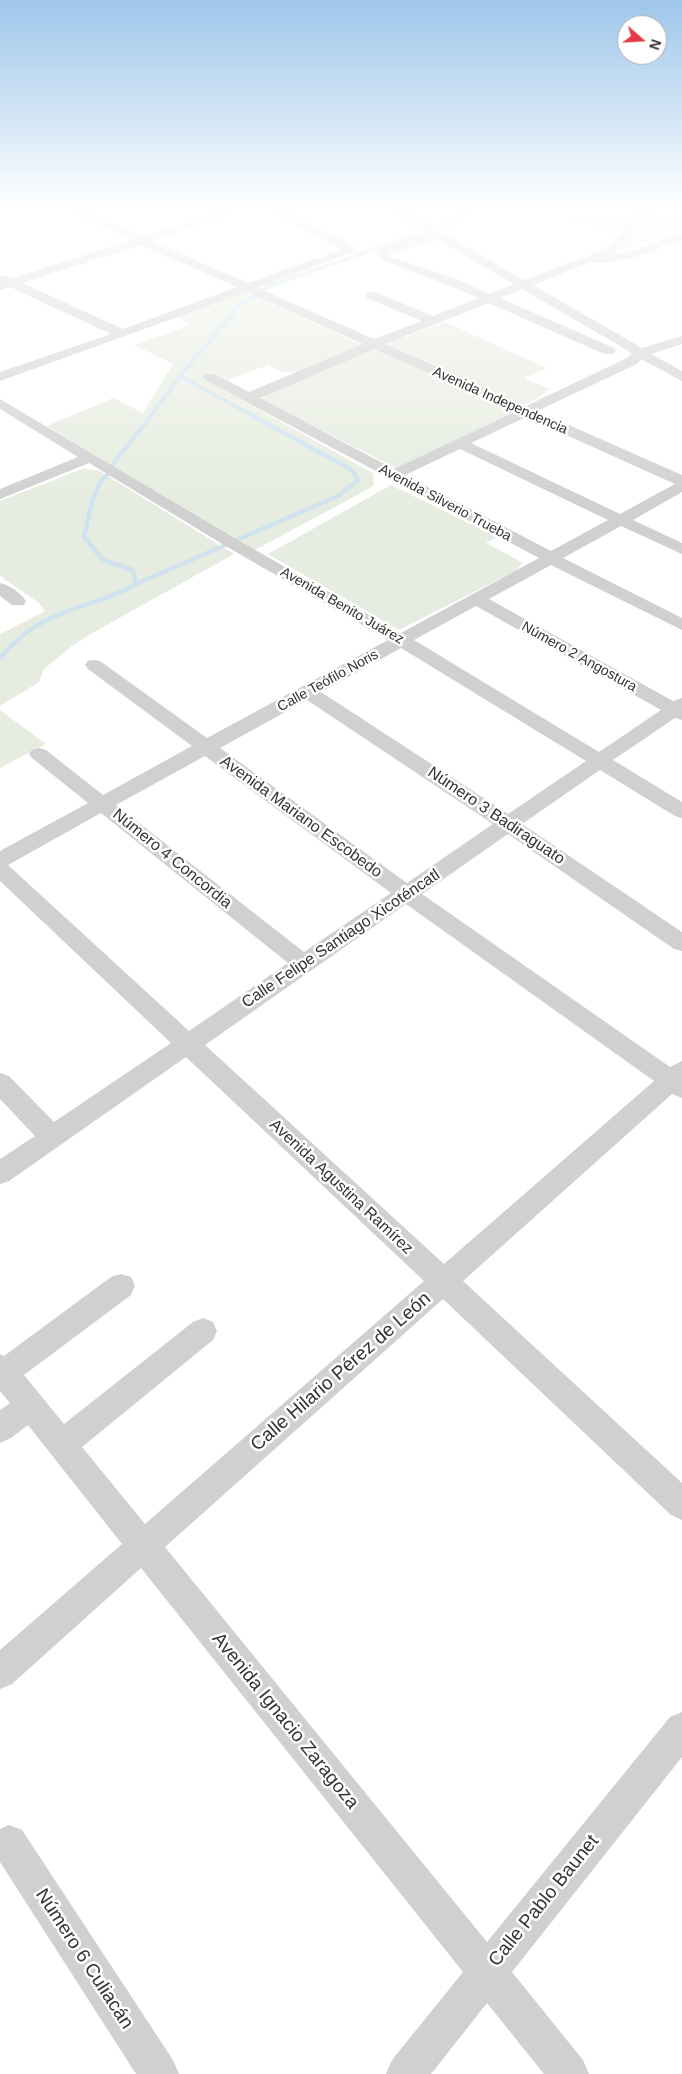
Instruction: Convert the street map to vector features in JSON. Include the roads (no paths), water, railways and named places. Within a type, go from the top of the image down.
[{"type":"street","points":[[59,306],[122,334]]},
{"type":"street","points":[[0,377],[197,306]]},
{"type":"street","name":"Avenida Independencia","points":[[289,306],[682,481]]},
{"type":"street","points":[[397,306],[433,321]]},
{"type":"street","points":[[248,398],[374,344],[471,306]]},
{"type":"street","points":[[510,306],[682,377]]},
{"type":"street","points":[[556,306],[635,357]]},
{"type":"street","points":[[394,475],[635,357],[682,340]]},
{"type":"street","name":"Avenida Silverio Trueba","points":[[210,377],[551,558],[682,625]]},
{"type":"street","name":"Avenida Benito Juárez","points":[[0,403],[230,542],[402,640],[682,811]]},
{"type":"street","points":[[460,443],[682,549]]},
{"type":"street","points":[[0,494],[90,457]]},
{"type":"street","name":"Calle Teófilo Noris","points":[[0,860],[682,486]]},
{"type":"street","points":[[0,588],[18,601]]},
{"type":"street","name":"Número 2 Angostura","points":[[476,599],[679,709]]},
{"type":"street","name":"Avenida Mariano Escobedo","points":[[94,665],[407,894],[679,1080]]},
{"type":"street","name":"Número 3 Badiraguato","points":[[308,692],[508,824],[682,943]]},
{"type":"street","name":"Calle Felipe Santiago Xicoténcatl","points":[[0,1173],[600,760],[679,709]]},
{"type":"street","name":"Número 4 Concordia","points":[[39,754],[304,964]]},
{"type":"street","name":"Avenida Agustina Ramírez","points":[[0,869],[682,1504]]},
{"type":"street","name":"Calle Hilario Pérez de León","points":[[0,1672],[443,1282],[679,1080]]},
{"type":"street","points":[[0,1083],[52,1137]]},
{"type":"street","points":[[2,1370],[121,1286]]},
{"type":"street","points":[[62,1444],[203,1331]]},
{"type":"street","name":"Avenida Ignacio Zaragoza","points":[[2,1370],[569,2074]]},
{"type":"street","points":[[0,1428],[30,1405]]},
{"type":"street","name":"Calle Pablo Baunet","points":[[406,2074],[682,1728]]},
{"type":"street","name":"Número 6 Culiacán","points":[[9,1843],[159,2074]]},
{"type":"waterway","points":[[180,376],[239,306]]},
{"type":"waterway","points":[[150,417],[180,376]]},
{"type":"waterway","points":[[180,376],[255,417]]},
{"type":"waterway","points":[[136,584],[133,570],[103,560],[84,537],[92,502],[100,482],[111,471],[115,461],[151,416]]},
{"type":"waterway","points":[[136,584],[338,496],[358,480],[352,470],[253,416]]},
{"type":"waterway","points":[[0,658],[22,636],[42,623],[60,614],[115,595],[136,584]]}]
